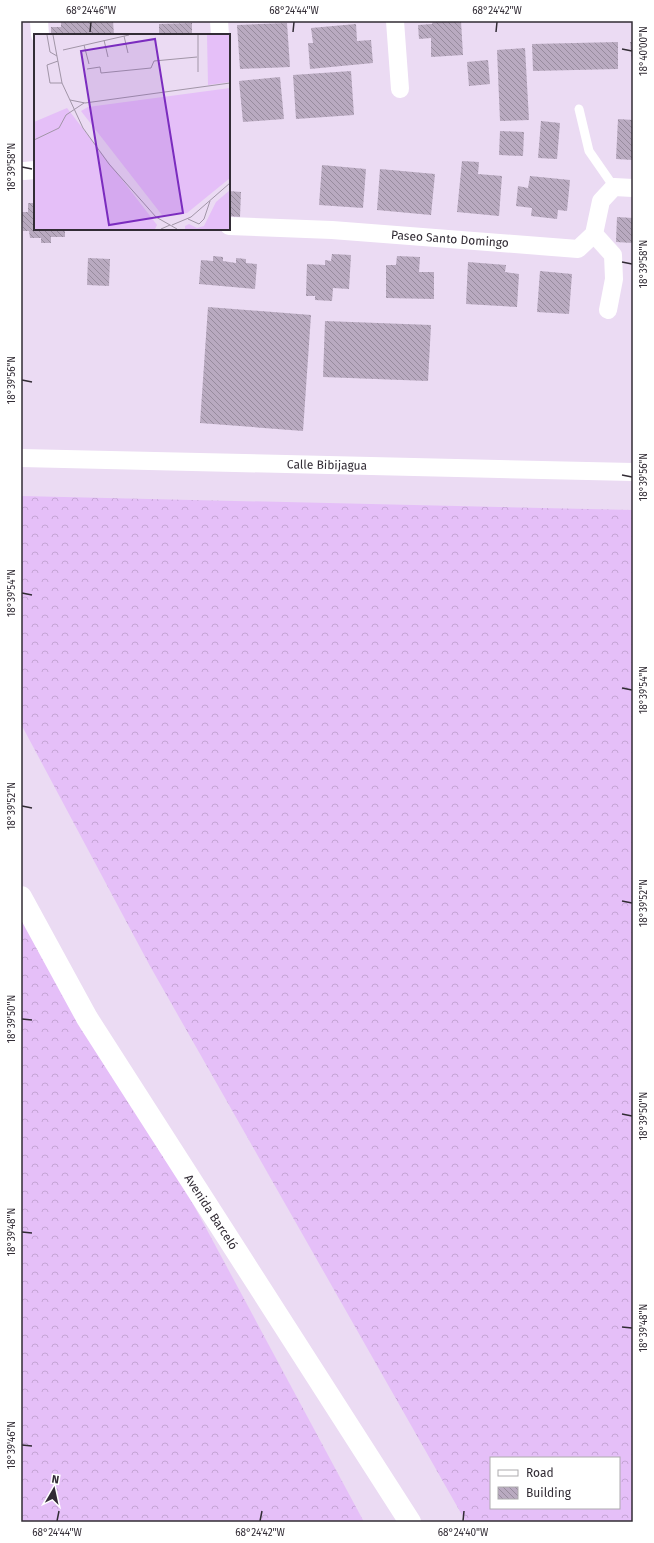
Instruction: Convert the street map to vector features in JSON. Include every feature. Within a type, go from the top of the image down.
[{"type":"street","points":[[39,21],[40,34]]},
{"type":"street","points":[[219,21],[220,34]]},
{"type":"street","points":[[395,21],[400,89]]},
{"type":"street","points":[[608,310],[614,279],[613,255],[594,234],[602,202],[614,187],[633,188]]},
{"type":"street","name":"Paseo Santo Domingo","points":[[230,226],[332,230],[578,249],[594,234]]},
{"type":"street","name":"Calle Bibijagua","points":[[21,458],[633,472]]},
{"type":"street","name":"Avenida Barceló","points":[[21,897],[87,1018],[410,1522]]},
{"type":"lane","points":[[578,109],[589,151],[614,187]]},
{"type":"green space","points":[[21,496],[633,510],[633,1522],[466,1522],[150,966],[21,724]]},
{"type":"green space","points":[[21,884],[364,1522],[21,1522]]},
{"type":"building","points":[[61,21],[113,21],[114,34],[51,34],[51,27],[61,27]]},
{"type":"building","points":[[433,21],[461,21],[463,55],[431,57],[431,38],[419,39],[418,25],[432,24]]},
{"type":"building","points":[[192,23],[192,34],[159,34],[159,24]]},
{"type":"building","points":[[287,23],[290,67],[240,69],[237,25]]},
{"type":"building","points":[[356,24],[357,41],[371,40],[373,63],[310,69],[308,43],[313,43],[311,28]]},
{"type":"building","points":[[618,42],[618,69],[533,71],[532,44]]},
{"type":"building","points":[[630,42],[633,42],[633,62],[632,62]]},
{"type":"building","points":[[525,48],[529,120],[500,121],[497,50]]},
{"type":"building","points":[[488,60],[490,84],[469,86],[467,62]]},
{"type":"building","points":[[351,71],[354,115],[296,119],[293,75]]},
{"type":"building","points":[[280,77],[284,119],[243,122],[239,81]]},
{"type":"building","points":[[618,119],[633,120],[633,160],[616,159]]},
{"type":"building","points":[[541,121],[560,123],[557,159],[538,158]]},
{"type":"building","points":[[500,131],[524,132],[523,156],[499,155]]},
{"type":"building","points":[[462,161],[479,162],[478,174],[502,176],[499,216],[457,212]]},
{"type":"building","points":[[322,165],[366,169],[363,208],[319,205]]},
{"type":"building","points":[[380,169],[435,174],[431,215],[377,210]]},
{"type":"building","points":[[530,176],[570,180],[567,211],[558,210],[557,219],[531,216],[532,208],[516,206],[518,186],[528,188]]},
{"type":"building","points":[[230,191],[241,192],[240,217],[230,216]]},
{"type":"building","points":[[28,203],[34,203],[34,230],[65,230],[65,237],[51,237],[51,243],[41,243],[41,238],[30,238],[29,231],[23,231],[22,212],[28,212]]},
{"type":"building","points":[[617,217],[633,218],[633,243],[616,242]]},
{"type":"building","points":[[332,254],[351,255],[349,289],[333,288],[332,301],[315,300],[315,296],[306,296],[307,264],[325,265],[325,260],[331,261]]},
{"type":"building","points":[[213,256],[223,257],[223,261],[236,263],[236,258],[246,259],[246,263],[257,264],[255,289],[199,284],[201,260],[213,261]]},
{"type":"building","points":[[397,256],[420,257],[419,272],[434,272],[434,299],[386,298],[386,265],[396,265]]},
{"type":"building","points":[[88,258],[110,259],[109,286],[87,285]]},
{"type":"building","points":[[468,262],[506,265],[505,272],[519,274],[517,307],[466,304]]},
{"type":"building","points":[[540,271],[572,274],[569,314],[537,312]]},
{"type":"building","points":[[208,307],[311,315],[303,431],[200,423]]},
{"type":"building","points":[[325,321],[431,325],[428,381],[323,377]]}]
